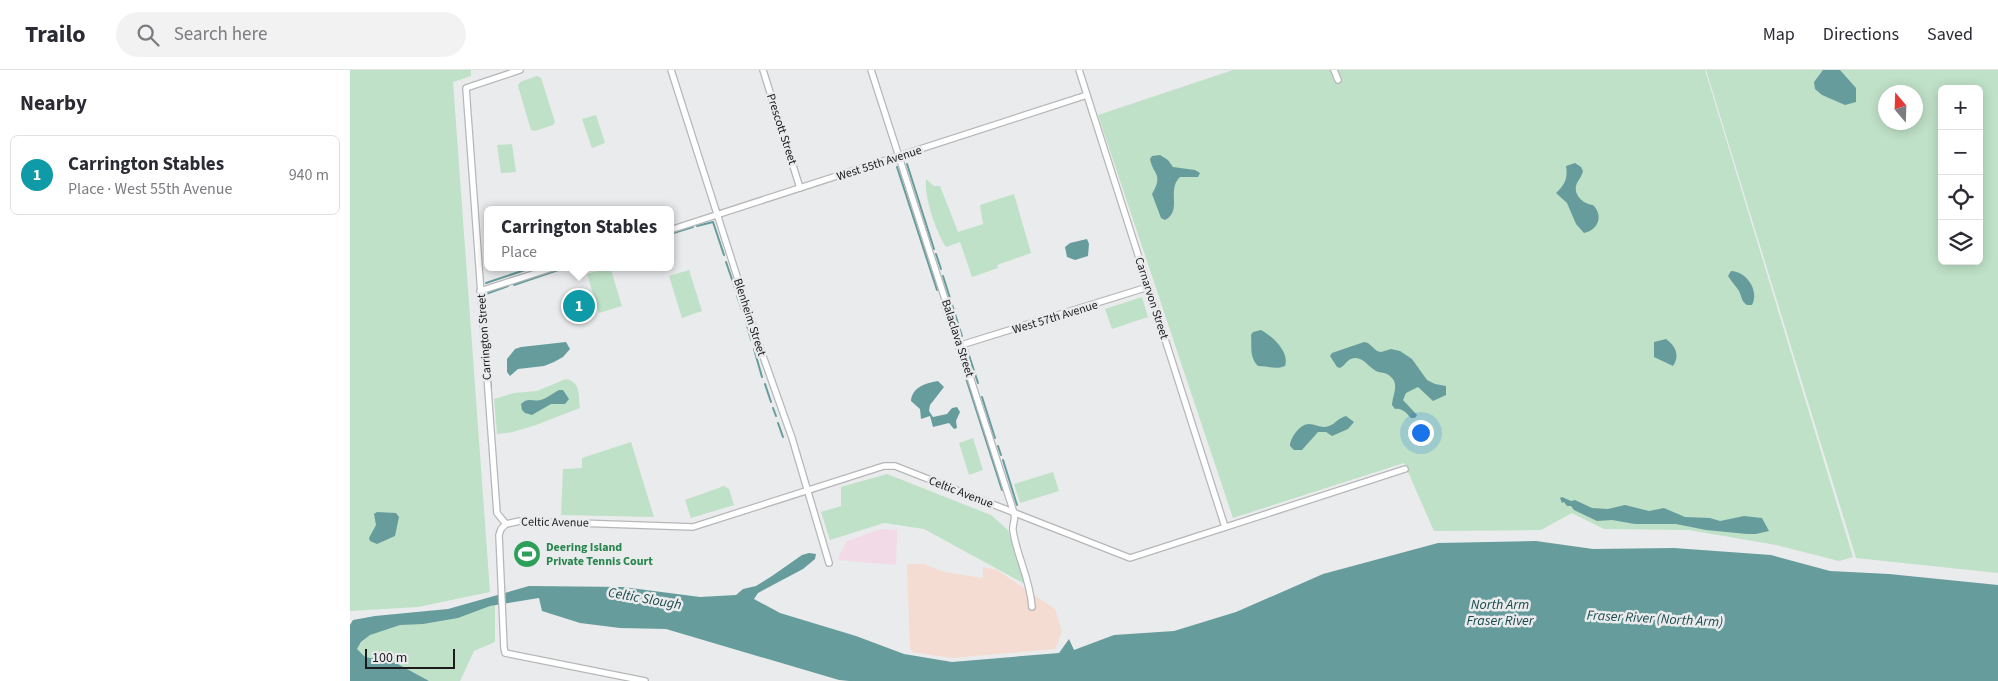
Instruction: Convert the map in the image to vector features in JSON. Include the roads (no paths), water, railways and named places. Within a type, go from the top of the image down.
[{"type":"street","name":"Carrington Street","points":[[506,524],[497,513],[466,88],[520,70]]},
{"type":"street","name":"Blenheim Street","points":[[671,70],[808,490],[829,563]]},
{"type":"street","name":"Prescott Street","points":[[763,70],[800,188]]},
{"type":"street","name":"Balaclava Street","points":[[871,70],[1016,519],[1012,530],[1030,589],[1032,607]]},
{"type":"street","name":"Carnarvon Street","points":[[1079,70],[1225,526]]},
{"type":"street","points":[[1334,70],[1338,80]]},
{"type":"street","name":"West 55th Avenue","points":[[674,229],[1087,96]]},
{"type":"street","points":[[480,291],[542,271]]},
{"type":"street","name":"West 57th Avenue","points":[[961,345],[1148,286]]},
{"type":"street","name":"Celtic Avenue","points":[[506,524],[520,520],[693,527],[884,466],[895,466],[1130,558],[1404,469]]},
{"type":"street","points":[[506,524],[501,529],[499,535],[505,653],[645,681]]},
{"type":"water","points":[[1823,70],[1840,70],[1856,88],[1856,102],[1845,105],[1822,95],[1815,89],[1814,82]]},
{"type":"water","points":[[1160,155],[1168,160],[1173,167],[1195,170],[1200,173],[1198,177],[1180,177],[1176,182],[1173,211],[1165,220],[1161,218],[1152,194],[1157,182],[1157,175],[1150,159],[1152,156]]},
{"type":"water","points":[[1575,163],[1583,171],[1576,187],[1577,195],[1582,200],[1593,205],[1599,218],[1593,229],[1584,233],[1576,224],[1567,203],[1556,193],[1565,181],[1567,174],[1566,166]]},
{"type":"water","points":[[1087,239],[1089,244],[1088,256],[1075,260],[1067,257],[1065,247],[1070,243]]},
{"type":"water","points":[[1731,271],[1742,274],[1750,283],[1754,294],[1752,305],[1747,305],[1728,276]]},
{"type":"water","points":[[1261,330],[1275,340],[1283,350],[1286,361],[1285,366],[1275,368],[1258,366],[1255,363],[1251,335],[1253,332]]},
{"type":"water","points":[[1666,339],[1676,351],[1676,359],[1673,366],[1654,357],[1654,342]]},
{"type":"water","points":[[566,342],[570,349],[563,357],[554,362],[544,366],[518,369],[510,376],[507,372],[507,359],[515,349]]},
{"type":"water","points":[[1364,342],[1381,352],[1391,349],[1400,351],[1412,359],[1427,380],[1446,386],[1446,395],[1433,401],[1418,387],[1406,393],[1403,400],[1417,415],[1415,418],[1411,418],[1402,410],[1395,409],[1392,405],[1395,384],[1391,377],[1386,373],[1376,371],[1357,358],[1349,360],[1340,368],[1337,367],[1330,356],[1332,353]]},
{"type":"water","points":[[938,381],[944,387],[930,405],[929,411],[933,417],[947,414],[952,408],[957,407],[960,412],[956,421],[957,428],[954,429],[949,423],[933,427],[930,416],[921,419],[920,409],[911,401],[917,389]]},
{"type":"water","points":[[559,390],[563,390],[569,399],[565,404],[551,404],[532,415],[522,410],[521,404],[524,402],[542,399]]},
{"type":"water","points":[[1346,416],[1354,422],[1348,429],[1332,436],[1326,432],[1318,432],[1302,450],[1294,450],[1290,446],[1294,436],[1302,426],[1309,424],[1326,427]]},
{"type":"water","points":[[1560,498],[1571,501],[1575,500],[1592,508],[1608,509],[1625,505],[1649,511],[1664,508],[1685,517],[1710,518],[1720,521],[1744,516],[1762,518],[1769,531],[1747,534],[1706,530],[1676,524],[1635,524],[1612,520],[1597,521],[1574,510],[1571,506],[1567,506],[1564,502],[1562,503]]},
{"type":"water","points":[[377,512],[396,513],[399,517],[395,536],[377,544],[370,541],[369,538],[376,525],[374,514]]},
{"type":"water","name":"North Arm Fraser River","points":[[1536,541],[1593,549],[1674,548],[1771,555],[1830,571],[1889,574],[1998,585],[1998,681],[849,681],[839,680],[666,629],[620,628],[580,623],[542,611],[539,598],[490,606],[458,618],[423,624],[400,625],[370,635],[361,642],[357,649],[365,657],[396,663],[429,681],[350,681],[350,625],[353,620],[448,609],[529,586],[623,587],[700,597],[736,595],[743,589],[756,586],[802,555],[816,554],[815,559],[803,569],[758,593],[754,599],[780,613],[856,636],[904,654],[952,662],[1059,653],[1069,639],[1074,650],[1114,635],[1174,631],[1236,612],[1323,574],[1438,543]]},
{"type":"waterway","points":[[907,164],[934,249]]},
{"type":"waterway","points":[[897,167],[937,290]]},
{"type":"waterway","points":[[697,226],[713,222],[724,255]]},
{"type":"waterway","points":[[674,233],[693,227]]},
{"type":"waterway","points":[[936,254],[941,269]]},
{"type":"waterway","points":[[726,262],[736,291]]},
{"type":"waterway","points":[[486,283],[522,271]]},
{"type":"waterway","points":[[514,285],[555,271]]},
{"type":"waterway","points":[[943,276],[962,336]]},
{"type":"waterway","points":[[486,294],[508,286]]},
{"type":"waterway","points":[[737,296],[743,313]]},
{"type":"waterway","points":[[941,303],[950,329]]},
{"type":"waterway","points":[[745,318],[751,340]]},
{"type":"waterway","points":[[956,347],[1002,490]]},
{"type":"waterway","points":[[754,349],[762,377]]},
{"type":"waterway","points":[[967,349],[978,383]]},
{"type":"waterway","points":[[489,369],[491,388]]},
{"type":"waterway","points":[[765,384],[771,402]]},
{"type":"waterway","points":[[982,397],[995,438]]},
{"type":"waterway","points":[[773,408],[776,416]]},
{"type":"waterway","points":[[778,423],[783,437]]},
{"type":"waterway","points":[[998,446],[1001,455]]},
{"type":"waterway","points":[[1003,460],[1017,505]]},
{"type":"place","name":"Carrington Stables","points":[[579,306]]},
{"type":"place","name":"Deering Island Private Tennis Court","points":[[527,554]]},
{"type":"water label","name":"Celtic Slough","points":[[645,598]]},
{"type":"water label","name":"Fraser River (North Arm)","points":[[1655,618]]}]
